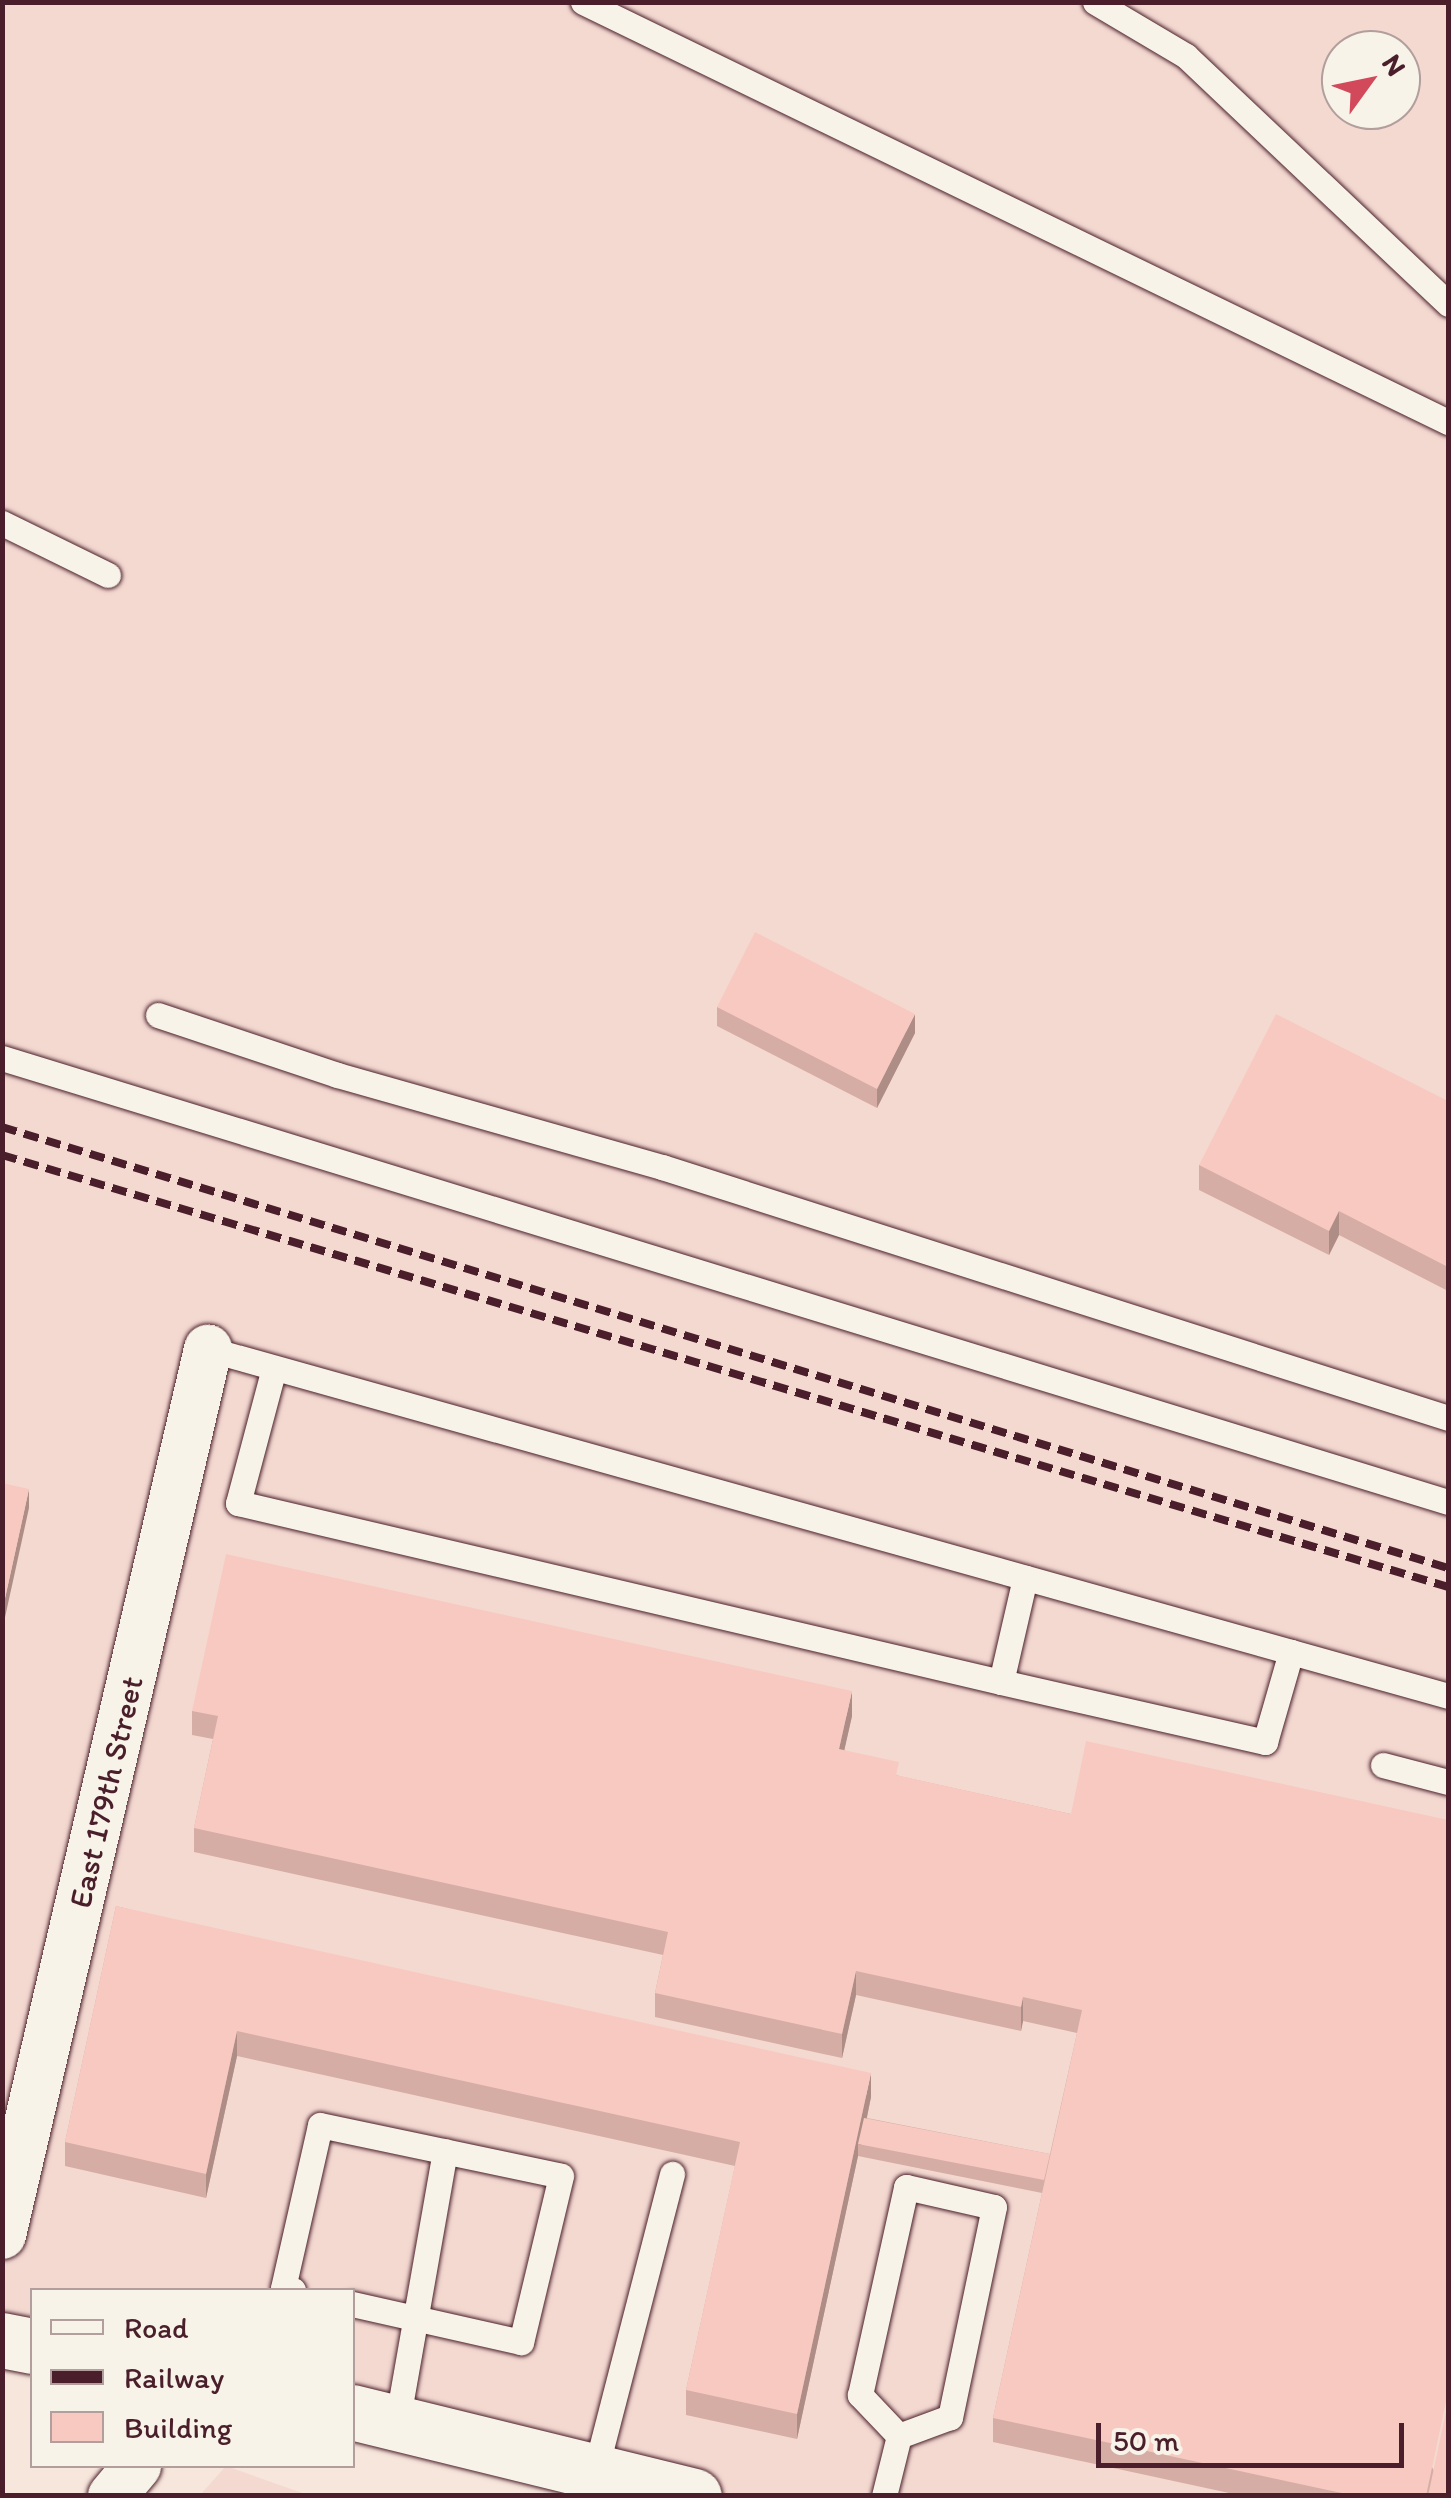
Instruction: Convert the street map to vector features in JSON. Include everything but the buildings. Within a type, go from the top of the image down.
[{"type":"street","name":"East 179th Street","points":[[2,2235],[208,1349]]},
{"type":"street","points":[[2,2340],[30,2346]]},
{"type":"street","points":[[375,2417],[694,2496]]},
{"type":"lane","points":[[583,2],[1448,422]]},
{"type":"lane","points":[[1095,2],[1186,56],[1448,304]]},
{"type":"lane","points":[[2,522],[108,575]]},
{"type":"lane","points":[[158,1015],[336,1074],[680,1173],[1448,1418]]},
{"type":"lane","points":[[2,1058],[1448,1502]]},
{"type":"lane","points":[[208,1349],[1448,1696]]},
{"type":"lane","points":[[274,1368],[238,1503],[1265,1742],[1291,1652]]},
{"type":"lane","points":[[1001,1682],[1025,1578]]},
{"type":"lane","points":[[1383,1765],[1448,1782]]},
{"type":"lane","points":[[283,2288],[320,2125],[561,2176],[521,2342],[355,2305]]},
{"type":"lane","points":[[375,2417],[414,2319],[445,2152]]},
{"type":"lane","points":[[595,2472],[672,2174]]},
{"type":"lane","points":[[906,2187],[994,2207],[950,2417],[899,2436],[860,2395],[906,2187]]},
{"type":"lane","points":[[884,2496],[899,2436]]},
{"type":"shaded area","points":[[2,3],[1448,3],[1448,2495],[694,2495],[355,2412],[355,2288],[30,2288],[30,2346],[3,2340]]},
{"type":"shaded area","points":[[224,2468],[232,2468],[308,2495],[200,2495]]},
{"type":"railway","points":[[2,1127],[1448,1568]]},
{"type":"railway","points":[[2,1155],[1448,1587]]}]
